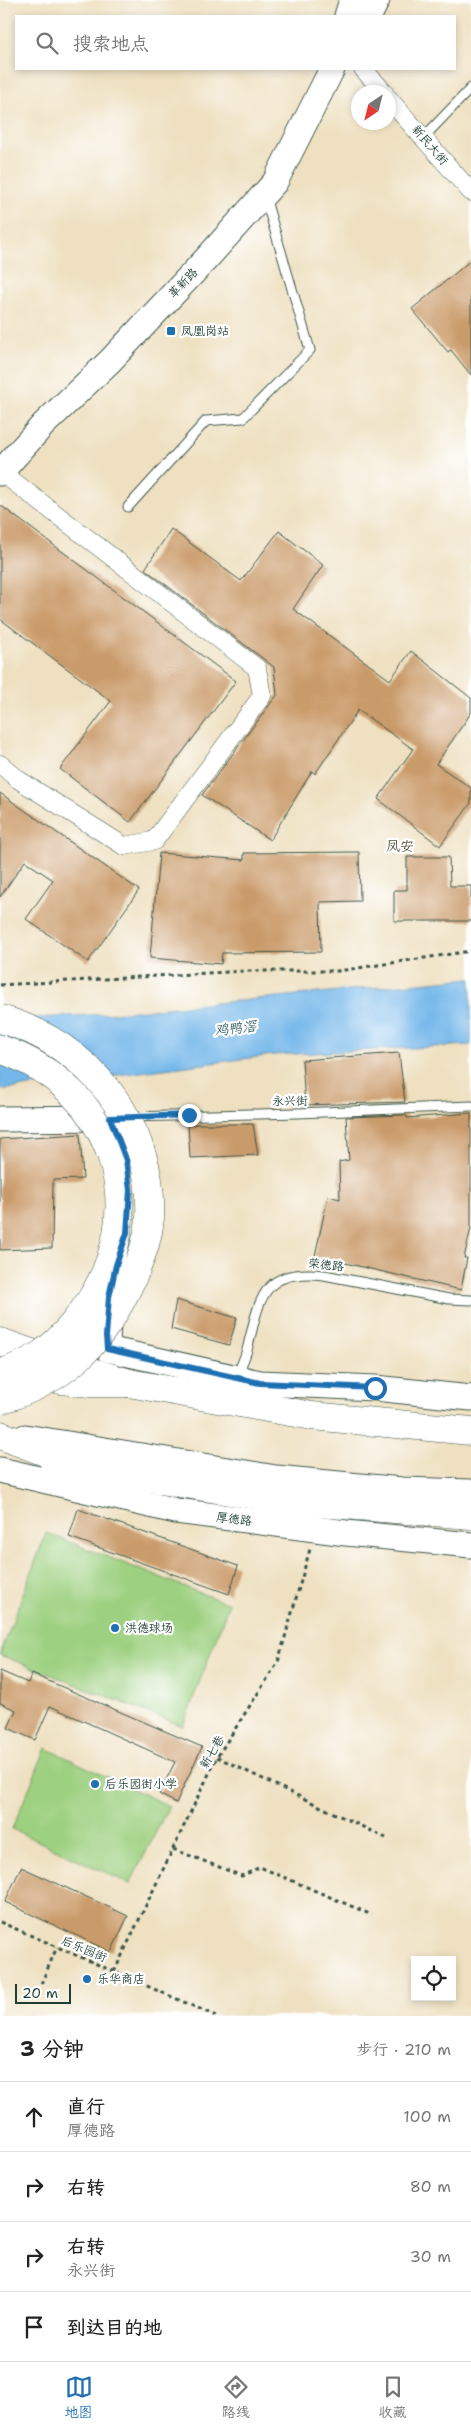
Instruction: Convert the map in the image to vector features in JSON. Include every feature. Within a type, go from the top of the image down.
[{"type":"main road","points":[[0,1019],[34,1031],[55,1042],[74,1056],[108,1090],[132,1128],[140,1151],[146,1171],[150,1217],[146,1240],[138,1265],[118,1308],[114,1316],[82,1356],[59,1374],[16,1396],[0,1400]]},
{"type":"main road","points":[[0,1049],[52,1075],[70,1091],[85,1109],[98,1127],[109,1150],[116,1170],[121,1211],[114,1252],[93,1297],[72,1326],[47,1350],[0,1374]]},
{"type":"main road","points":[[0,1332],[107,1349]]},
{"type":"main road","points":[[0,1342],[48,1359],[130,1383],[312,1416],[471,1431]]},
{"type":"main road","points":[[0,1374],[63,1381],[130,1383]]},
{"type":"main road","points":[[0,1434],[76,1464]]},
{"type":"main road","points":[[0,1450],[160,1480],[293,1501],[471,1515]]},
{"type":"street","points":[[347,15],[352,0]]},
{"type":"street","points":[[370,15],[377,0]]},
{"type":"street","name":"革新路","points":[[0,472],[43,425],[110,361],[274,182],[331,70]]},
{"type":"street","points":[[364,70],[378,85]]},
{"type":"street","name":"新民大街","points":[[396,107],[471,192]]},
{"type":"street","points":[[0,472],[257,668],[262,696],[154,841],[124,846],[19,780],[0,764]]},
{"type":"street","points":[[0,1119],[110,1118],[126,1160],[130,1190],[127,1233],[116,1265],[109,1297],[107,1349],[260,1383],[375,1388],[471,1398]]},
{"type":"street","points":[[0,1434],[276,1478],[393,1490],[471,1492]]},
{"type":"street","name":"厚德路","points":[[0,1470],[176,1512],[346,1533],[471,1545]]},
{"type":"lane","points":[[423,138],[471,88]]},
{"type":"lane","points":[[128,507],[206,421],[242,418],[310,350],[264,194]]},
{"type":"lane","name":"永兴街","points":[[110,1118],[471,1106]]},
{"type":"lane","name":"荣德路","points":[[236,1378],[262,1294],[275,1283],[288,1276],[324,1275],[449,1299],[471,1300]]},
{"type":"path","points":[[0,985],[234,972],[338,971],[471,951]]},
{"type":"path","name":"新七巷","points":[[114,1972],[217,1757],[278,1662],[310,1548]]},
{"type":"path","points":[[217,1757],[386,1838]]},
{"type":"path","points":[[173,1849],[242,1876],[260,1867],[372,1915]]},
{"type":"path","name":"后乐园街","points":[[0,1922],[216,2016]]},
{"type":"path","points":[[41,1984],[57,1947]]},
{"type":"green space","name":"洪德球场","points":[[46,1533],[229,1604],[183,1726],[0,1655]]},
{"type":"green space","points":[[46,1748],[169,1806],[130,1884],[12,1829]]},
{"type":"water","name":"鸡鸭滘","points":[[471,978],[471,1045],[274,1055],[0,1090],[0,1020],[104,1014]]},
{"type":"building","points":[[471,260],[471,375],[451,350],[448,352],[412,309]]},
{"type":"building","points":[[0,505],[236,681],[130,822],[60,769],[111,701],[0,619]]},
{"type":"building","points":[[171,529],[241,581],[279,531],[323,565],[293,609],[390,680],[411,651],[471,698],[471,713],[436,764],[471,788],[471,803],[440,846],[378,799],[413,749],[358,710],[315,774],[312,771],[270,840],[202,795],[277,695],[274,667],[145,569]]},
{"type":"building","points":[[0,793],[139,890],[88,962],[26,919],[53,880],[25,861],[0,897]]},
{"type":"building","points":[[359,852],[360,901],[320,902],[321,952],[222,953],[221,964],[150,958],[159,853],[244,860],[244,853]]},
{"type":"building","points":[[407,857],[449,857],[450,886],[471,886],[471,921],[394,921],[394,890],[407,890]]},
{"type":"building","points":[[399,1053],[405,1102],[305,1105],[302,1060]]},
{"type":"building","points":[[471,1113],[471,1228],[464,1258],[467,1258],[461,1290],[315,1256],[328,1196],[340,1199],[339,1162],[349,1160],[346,1117],[406,1115],[407,1118]]},
{"type":"building","points":[[188,1124],[253,1124],[258,1155],[190,1158]]},
{"type":"building","points":[[80,1134],[83,1179],[53,1180],[52,1248],[0,1250],[0,1139]]},
{"type":"building","points":[[176,1300],[237,1318],[229,1345],[171,1329]]},
{"type":"building","points":[[78,1509],[238,1566],[229,1594],[69,1537]]},
{"type":"building","points":[[0,1671],[28,1683],[32,1674],[202,1747],[176,1803],[159,1794],[175,1762],[50,1706],[35,1740],[8,1728],[16,1710],[0,1703]]},
{"type":"building","points":[[21,1867],[128,1916],[111,1952],[5,1902]]},
{"type":"place","name":"凤凰岗站","points":[[171,331]]},
{"type":"place","name":"洪德球场","points":[[115,1628]]},
{"type":"place","name":"后乐园街小学","points":[[95,1784]]},
{"type":"place","name":"乐华商店","points":[[87,1979]]},
{"type":"district","name":"凤安","points":[[400,846]]},
{"type":"route","points":[[189,1115],[110,1118],[126,1160],[130,1190],[127,1233],[116,1265],[109,1297],[107,1349],[260,1383],[375,1388]]}]
